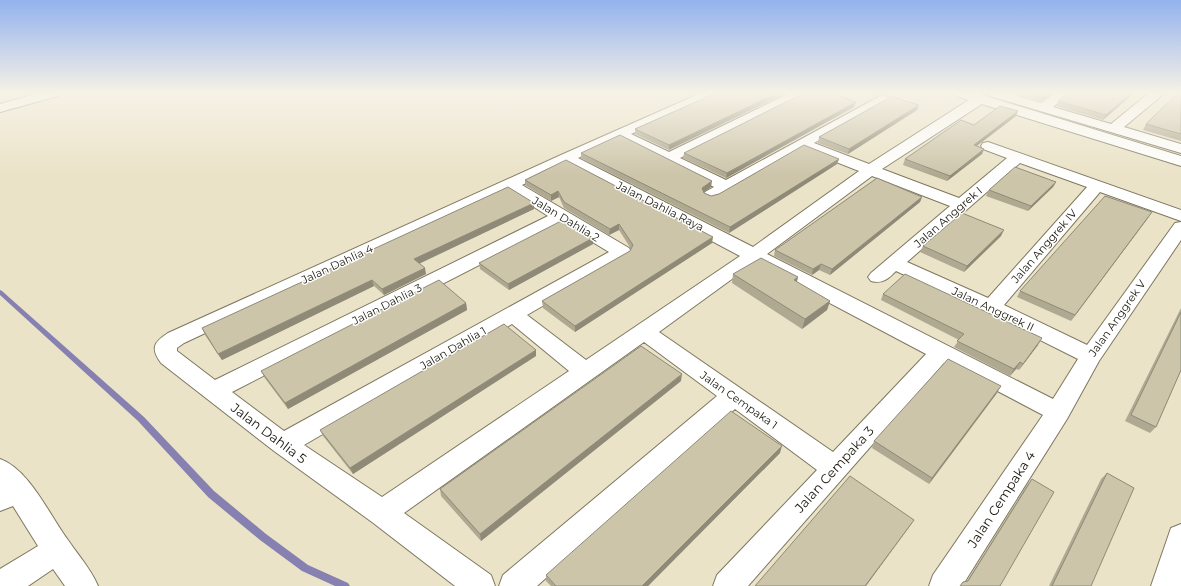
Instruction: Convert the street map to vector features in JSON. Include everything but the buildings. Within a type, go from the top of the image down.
[{"type":"main road","points":[[1053,120],[1181,161]]},
{"type":"street","name":"Jalan Dahlia 4","points":[[166,345],[176,338],[651,120]]},
{"type":"street","points":[[669,158],[745,120]]},
{"type":"street","points":[[711,195],[843,120]]},
{"type":"street","points":[[382,513],[586,372],[871,170],[950,120]]},
{"type":"street","points":[[1086,120],[1181,149]]},
{"type":"street","points":[[1113,128],[1123,120]]},
{"type":"street","points":[[620,134],[725,186]]},
{"type":"street","points":[[802,144],[961,204]]},
{"type":"street","points":[[988,146],[1181,216]]},
{"type":"street","name":"Jalan Anggrek I","points":[[878,276],[1018,157]]},
{"type":"street","name":"Jalan Dahlia Raya","points":[[566,158],[1058,412]]},
{"type":"street","name":"Jalan Dahlia 2","points":[[511,185],[622,252]]},
{"type":"street","name":"Jalan Anggrek IV","points":[[991,307],[1097,186]]},
{"type":"street","name":"Jalan Dahlia 3","points":[[214,391],[561,216]]},
{"type":"street","name":"Jalan Anggrek V","points":[[1058,412],[1091,356],[1181,227]]},
{"type":"street","name":"Jalan Dahlia 1","points":[[283,444],[622,252]]},
{"type":"street","name":"Jalan Anggrek II","points":[[894,263],[991,307],[1091,356]]},
{"type":"street","points":[[513,314],[586,372]]},
{"type":"street","name":"Jalan Cempaka 1","points":[[643,331],[835,468]]},
{"type":"street","name":"Jalan Dahlia 5","points":[[166,345],[166,353],[169,356],[283,444],[382,513],[480,586]]},
{"type":"street","name":"Jalan Cempaka 3","points":[[728,586],[941,352]]},
{"type":"street","points":[[514,586],[734,396]]},
{"type":"street","name":"Jalan Cempaka 4","points":[[944,586],[1058,412]]},
{"type":"street","points":[[6,486],[57,550],[83,586]]},
{"type":"street","points":[[1166,586],[1181,538]]},
{"type":"street","points":[[1,586],[57,550]]},
{"type":"waterway","points":[[0,292],[141,419],[211,494],[263,537],[305,568],[345,586]]}]
